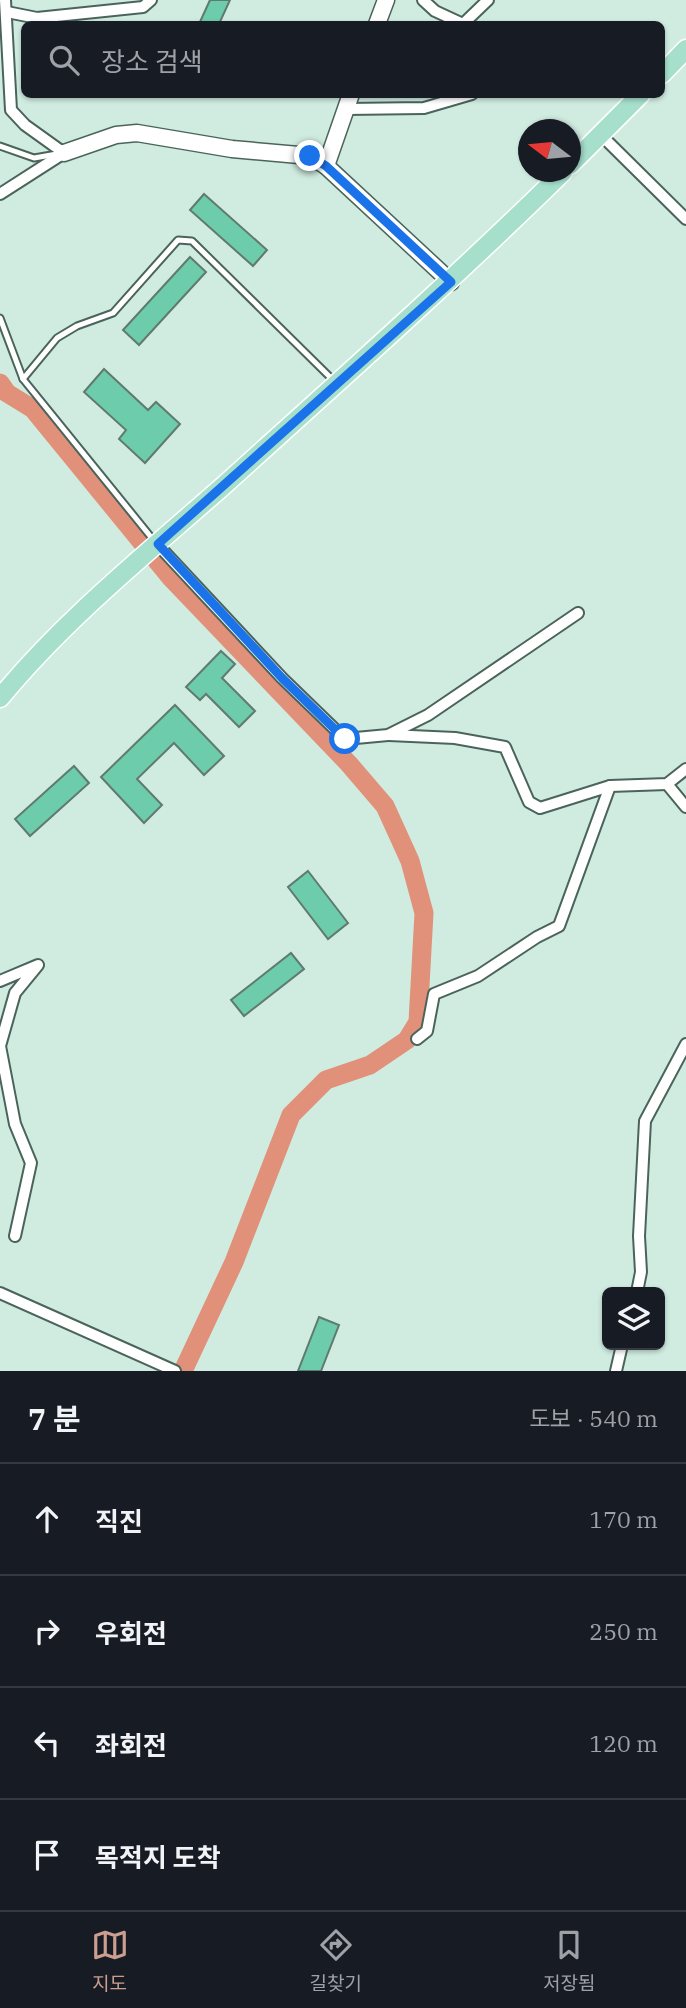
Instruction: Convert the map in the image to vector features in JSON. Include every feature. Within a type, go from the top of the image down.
[{"type":"main road","points":[[665,71],[686,49]]},
{"type":"main road","points":[[581,154],[637,98]]},
{"type":"main road","points":[[0,698],[22,671],[139,560],[451,282],[554,182]]},
{"type":"street","points":[[64,153],[25,125],[11,110],[6,6],[37,18],[144,7],[151,0]]},
{"type":"street","points":[[378,21],[386,0]]},
{"type":"street","points":[[423,0],[435,11],[457,21]]},
{"type":"street","points":[[466,21],[488,0]]},
{"type":"street","points":[[326,166],[348,102],[424,108],[458,98]]},
{"type":"street","points":[[0,194],[64,153],[116,135],[137,133],[232,149],[310,156],[326,166],[451,282]]},
{"type":"street","points":[[601,135],[686,219]]},
{"type":"street","points":[[157,545],[282,678],[345,739],[388,735],[454,738],[505,747],[529,802],[540,808],[610,786],[667,784],[686,769]]},
{"type":"street","points":[[388,735],[428,716],[578,613]]},
{"type":"street","points":[[667,784],[686,807]]},
{"type":"street","points":[[417,1039],[427,1031],[434,994],[478,976],[537,937],[559,926],[610,786]]},
{"type":"street","points":[[0,981],[38,965],[15,993],[0,1046],[15,1124],[31,1163],[15,1236]]},
{"type":"street","points":[[638,1287],[641,1272],[639,1236],[645,1121],[686,1044]]},
{"type":"street","points":[[0,1293],[175,1371]]},
{"type":"street","points":[[616,1371],[621,1350]]},
{"type":"lane","points":[[0,146],[34,158],[64,153]]},
{"type":"lane","points":[[23,379],[57,338],[77,326],[113,313],[178,240],[192,241],[337,384]]},
{"type":"lane","points":[[0,317],[23,379],[157,545]]},
{"type":"building","points":[[210,0],[230,0],[220,21],[200,21]]},
{"type":"building","points":[[204,194],[267,250],[253,266],[190,210]]},
{"type":"building","points":[[190,257],[206,272],[139,345],[123,330]]},
{"type":"building","points":[[104,369],[148,410],[156,402],[180,424],[145,463],[119,439],[126,430],[84,392]]},
{"type":"building","points":[[221,651],[235,664],[222,678],[255,711],[239,727],[206,694],[200,700],[186,687]]},
{"type":"building","points":[[175,705],[224,756],[204,775],[174,743],[137,779],[162,805],[144,823],[101,777]]},
{"type":"building","points":[[74,766],[89,783],[30,836],[15,819]]},
{"type":"building","points":[[308,871],[348,923],[328,939],[288,887]]},
{"type":"building","points":[[291,953],[304,969],[244,1016],[231,1000]]},
{"type":"building","points":[[319,1317],[339,1325],[321,1371],[298,1371]]},
{"type":"waterway","points":[[0,383],[7,393],[33,409],[171,578],[349,764],[385,806],[410,861],[424,913],[418,1022],[407,1040],[370,1065],[326,1080],[291,1115],[234,1262],[183,1371]]},
{"type":"route","points":[[310,156],[326,166],[451,282],[158,544],[282,678],[345,739]]}]
